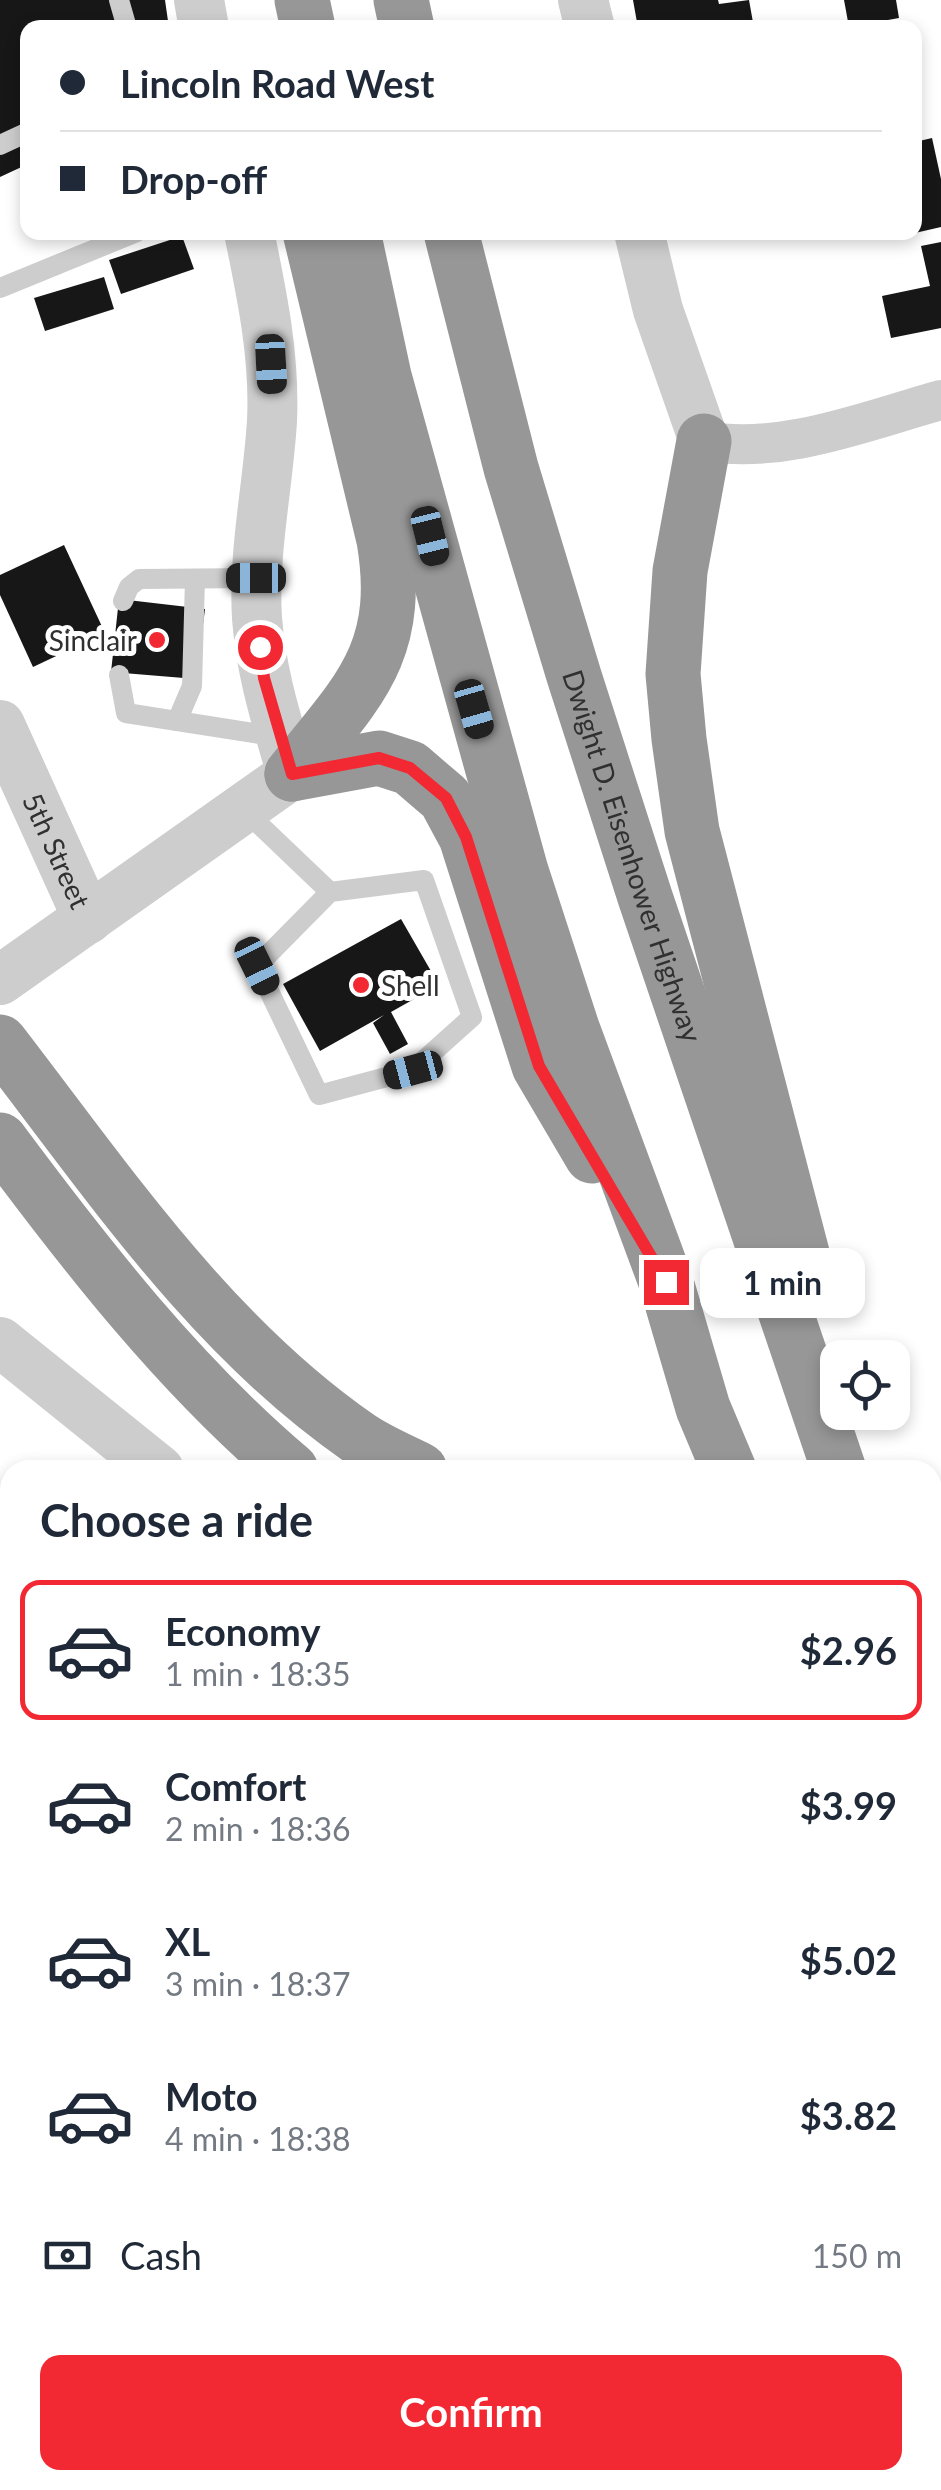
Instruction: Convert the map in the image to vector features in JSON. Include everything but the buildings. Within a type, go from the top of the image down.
[{"type":"highway","points":[[286,756],[367,678],[385,634],[390,590],[384,540],[312,240]]},
{"type":"highway","points":[[355,240],[384,376],[521,871],[572,1028],[666,1282],[703,1408],[726,1460]]},
{"type":"highway","name":"Dwight D. Eisenhower Highway","points":[[453,240],[510,468],[574,676],[644,897],[835,1460]]},
{"type":"highway","points":[[704,441],[680,571],[674,674],[679,739],[692,831],[811,1290],[837,1460]]},
{"type":"highway","points":[[286,756],[379,758],[410,768],[446,798],[466,837],[539,1066],[666,1282]]},
{"type":"highway","points":[[0,1042],[176,1269],[302,1393],[361,1440],[400,1460]]},
{"type":"highway","points":[[0,1140],[61,1222],[178,1360],[280,1460]]},
{"type":"street","points":[[0,980],[243,809],[286,756],[264,678],[257,616],[256,578],[273,392],[268,334],[250,240]]},
{"type":"street","points":[[641,240],[658,310],[704,441],[736,447],[775,444],[941,400]]},
{"type":"street","name":"5th Street","points":[[0,725],[88,919]]},
{"type":"street","points":[[0,1342],[147,1460]]},
{"type":"lane","points":[[0,288],[118,240]]},
{"type":"lane","points":[[123,601],[129,587],[139,580],[256,578]]},
{"type":"lane","points":[[177,721],[192,686],[195,579]]},
{"type":"lane","points":[[119,676],[126,712],[177,721],[286,756]]},
{"type":"lane","points":[[243,809],[330,892]]},
{"type":"lane","points":[[424,880],[472,1016],[413,1070],[319,1095],[257,966],[330,892],[424,880]]},
{"type":"place","name":"Sinclair","points":[[157,640]]},
{"type":"place","name":"Shell","points":[[361,985]]},
{"type":"route","points":[[260,647],[264,678],[292,774],[379,758],[410,768],[436,787],[454,809],[539,1066],[666,1282]]}]
